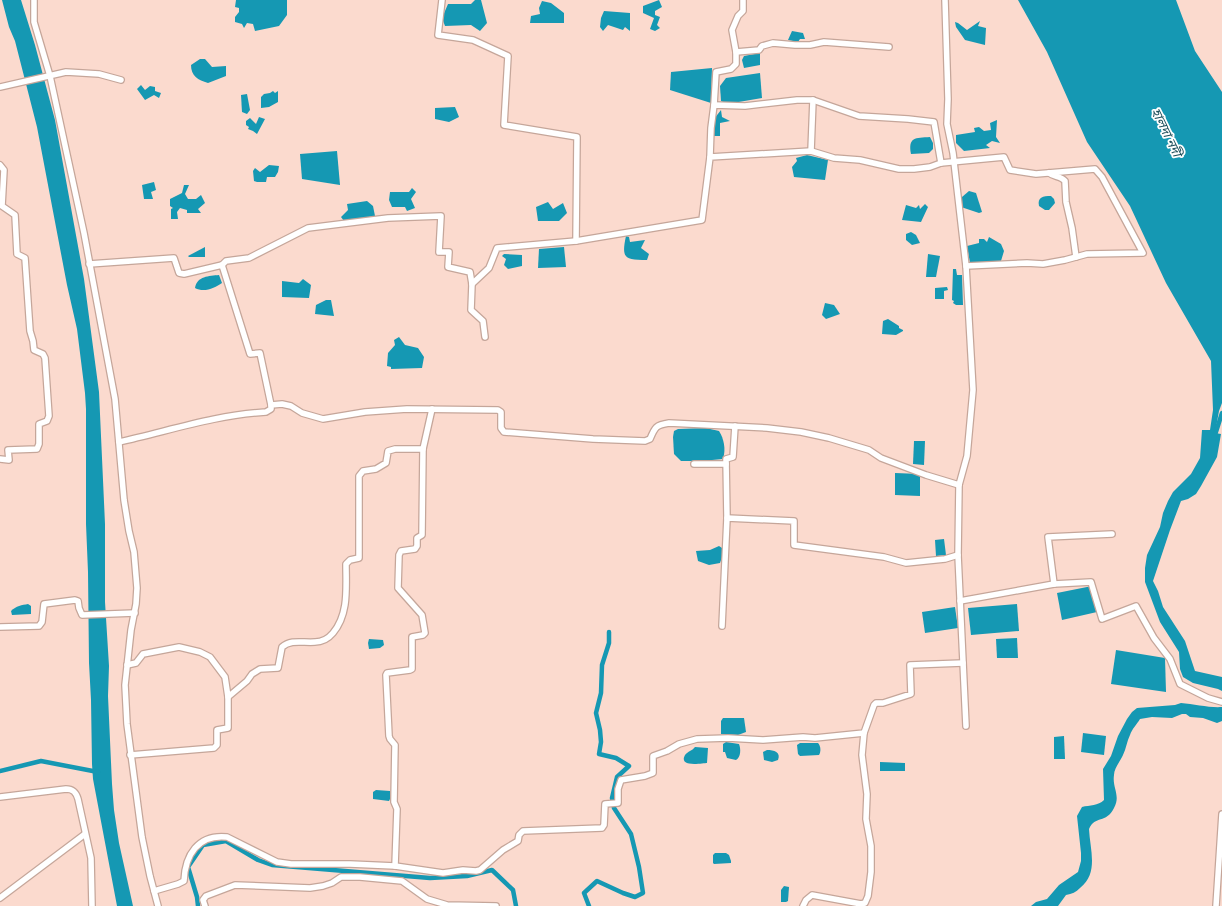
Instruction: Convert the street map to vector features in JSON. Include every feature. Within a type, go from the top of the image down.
[{"type":"street","points":[[34,0],[34,22],[48,77],[89,264],[115,399],[128,525],[135,559],[137,588],[135,613],[131,630],[127,665],[125,696],[130,755],[143,843],[158,906]]},
{"type":"street","points":[[442,0],[438,35],[473,40],[508,56],[504,125],[578,137],[576,241]]},
{"type":"street","points":[[472,284],[489,268],[497,248],[576,241],[702,220],[710,157],[710,128],[714,105],[716,72],[731,69],[736,64],[736,52],[732,30],[738,16],[743,11],[743,0]]},
{"type":"street","points":[[945,0],[948,99],[947,124],[954,163],[966,266],[973,390],[967,456],[959,485],[958,555],[966,726]]},
{"type":"street","points":[[736,52],[759,50],[762,46],[773,43],[810,45],[824,42],[889,47]]},
{"type":"street","points":[[0,87],[66,72],[99,74],[120,80]]},
{"type":"street","points":[[714,105],[745,106],[797,100],[813,100],[859,116],[934,122],[941,163]]},
{"type":"street","points":[[811,151],[813,100]]},
{"type":"street","points":[[710,157],[811,151],[834,158],[860,160],[899,169],[914,169],[930,167],[941,163],[954,163],[1004,157],[1010,170],[1036,174],[1095,169],[1102,177],[1143,254],[1087,254],[1043,264],[1027,262],[966,266]]},
{"type":"street","points":[[0,165],[4,170],[2,206],[15,215],[17,254],[25,258],[30,331],[34,350],[35,352],[43,354],[45,358],[49,416],[47,421],[39,424],[39,444],[37,449],[8,450],[9,460],[0,459]]},
{"type":"street","points":[[1049,173],[1065,181],[1066,202],[1072,228],[1076,257]]},
{"type":"street","points":[[89,264],[174,258],[179,273],[184,274],[222,266],[226,261],[249,258],[308,228],[388,218],[441,216],[439,252],[450,252],[448,267],[470,272],[472,284],[471,310],[483,320],[485,337]]},
{"type":"street","points":[[119,442],[211,419],[231,415],[270,411],[271,405],[260,353],[250,354],[222,266]]},
{"type":"street","points":[[271,405],[282,404],[291,406],[302,413],[323,419],[351,414],[385,411],[432,409],[498,410],[501,412],[501,428],[504,432],[593,439],[645,441],[650,439],[655,427],[660,424],[669,423],[735,426],[801,432],[829,438],[869,450],[881,458],[926,475],[959,485]]},
{"type":"street","points":[[395,866],[397,809],[394,802],[395,745],[389,736],[386,675],[387,673],[412,669],[412,638],[425,633],[422,615],[398,588],[400,553],[416,549],[417,538],[422,535],[423,449],[432,409]]},
{"type":"street","points":[[722,626],[727,518],[726,459],[733,457],[735,426]]},
{"type":"street","points":[[228,696],[247,681],[252,674],[260,669],[278,668],[282,647],[287,642],[317,642],[328,639],[336,629],[343,617],[345,606],[346,564],[350,560],[359,558],[359,476],[363,471],[376,469],[386,463],[388,451],[423,449]]},
{"type":"street","points":[[694,464],[726,464]]},
{"type":"street","points":[[727,518],[794,521],[794,545],[884,557],[906,563],[958,555]]},
{"type":"street","points":[[1054,584],[1048,537],[1112,534]]},
{"type":"street","points":[[960,601],[1054,584],[1091,582],[1102,619],[1136,606],[1154,638],[1170,659],[1180,684],[1208,698],[1222,702]]},
{"type":"street","points":[[0,628],[41,625],[44,606],[46,603],[77,600],[82,615],[135,613]]},
{"type":"street","points":[[127,665],[136,663],[143,654],[172,648],[179,647],[200,652],[210,657],[225,677],[228,696],[228,728],[217,730],[217,745],[214,748],[130,755]]},
{"type":"street","points":[[803,906],[806,900],[812,895],[861,904],[865,902],[868,896],[871,872],[871,846],[866,819],[867,794],[862,755],[864,733],[874,705],[876,703],[883,703],[911,694],[910,665],[963,663]]},
{"type":"street","points":[[154,891],[184,881],[184,868],[193,849],[207,840],[219,836],[227,837],[277,862],[291,864],[395,866],[443,873],[463,870],[476,871],[480,870],[503,850],[518,841],[519,835],[523,831],[602,828],[604,825],[605,804],[618,803],[618,789],[622,780],[653,773],[653,756],[667,751],[679,744],[697,739],[728,738],[763,740],[803,737],[815,738],[864,733]]},
{"type":"street","points":[[0,797],[71,789],[76,795],[91,858],[92,906]]},
{"type":"street","points":[[1216,906],[1222,814]]},
{"type":"street","points":[[0,898],[85,834]]},
{"type":"street","points":[[205,906],[203,902],[206,896],[235,885],[310,888],[332,883],[341,877],[360,877],[402,881],[426,899],[447,905],[496,906]]},
{"type":"water","points":[[2,0],[21,0],[35,45],[55,120],[84,279],[99,392],[105,524],[105,602],[109,666],[108,696],[114,810],[119,843],[133,906],[117,906],[93,779],[86,524],[86,409],[77,329],[67,285],[37,127],[15,41],[9,27]]},
{"type":"water","points":[[236,0],[287,0],[287,15],[279,26],[255,31],[253,24],[247,23],[244,28],[242,24],[235,22],[235,17],[239,12],[239,8],[235,7]]},
{"type":"water","points":[[475,0],[481,0],[487,23],[480,31],[471,25],[445,26],[442,18],[448,4],[471,4]]},
{"type":"water","points":[[659,0],[662,7],[655,11],[655,15],[660,17],[657,25],[660,28],[655,31],[650,29],[654,18],[643,13],[643,6]]},
{"type":"water","name":"হালদা নদী","points":[[1018,0],[1176,0],[1195,51],[1222,92],[1222,403],[1215,433],[1221,434],[1217,457],[1201,486],[1196,494],[1181,501],[1153,581],[1163,607],[1185,641],[1195,671],[1222,677],[1222,691],[1193,683],[1183,677],[1180,669],[1179,652],[1160,622],[1145,582],[1147,555],[1160,527],[1163,513],[1168,501],[1173,492],[1191,474],[1200,458],[1202,430],[1210,430],[1213,410],[1211,361],[1166,283],[1130,206],[1087,142],[1047,52]]},
{"type":"water","points":[[542,1],[551,3],[564,13],[564,23],[530,23],[531,16],[540,14],[539,8]]},
{"type":"water","points":[[604,11],[630,13],[630,31],[625,27],[623,30],[608,25],[603,31],[600,27],[601,18]]},
{"type":"water","points":[[980,21],[978,26],[986,28],[985,45],[965,40],[956,27],[955,22],[967,30]]},
{"type":"water","points":[[792,31],[803,33],[805,39],[800,39],[798,42],[788,40]]},
{"type":"water","points":[[760,53],[760,65],[744,68],[742,60],[744,56]]},
{"type":"water","points":[[200,59],[205,59],[212,67],[226,66],[226,76],[208,83],[198,79],[192,72],[191,65]]},
{"type":"water","points":[[712,68],[711,103],[670,90],[671,72]]},
{"type":"water","points":[[760,73],[762,98],[727,104],[721,101],[720,86],[726,78]]},
{"type":"water","points":[[141,85],[145,90],[150,86],[155,87],[155,91],[161,93],[159,98],[154,95],[145,100],[137,89]]},
{"type":"water","points":[[273,91],[275,93],[278,91],[278,102],[269,107],[261,108],[261,97],[264,94]]},
{"type":"water","points":[[247,94],[250,110],[247,114],[242,112],[241,95]]},
{"type":"water","points":[[455,107],[459,117],[449,122],[435,119],[435,108]]},
{"type":"water","points":[[721,110],[722,117],[730,121],[720,123],[720,136],[713,136],[714,119]]},
{"type":"water","points":[[259,117],[265,119],[257,134],[248,129],[249,127],[246,125],[246,121],[250,118],[256,124]]},
{"type":"water","points":[[997,120],[996,137],[1000,143],[992,141],[986,145],[990,148],[964,151],[956,143],[956,135],[975,132],[974,128],[979,127],[984,131],[991,130],[990,123]]},
{"type":"water","points":[[930,137],[933,143],[933,149],[929,153],[911,154],[910,148],[912,141],[917,138]]},
{"type":"water","points":[[337,151],[340,185],[302,179],[300,154]]},
{"type":"water","points":[[807,155],[828,160],[825,180],[794,177],[792,167],[797,161],[796,158]]},
{"type":"water","points":[[269,165],[279,166],[275,177],[267,177],[266,182],[254,181],[253,171],[255,168],[260,172]]},
{"type":"water","points":[[154,182],[156,190],[151,192],[153,199],[144,199],[142,185]]},
{"type":"water","points":[[184,185],[189,185],[185,194],[188,199],[196,199],[201,195],[205,203],[198,209],[201,213],[187,213],[187,210],[180,208],[177,212],[178,219],[171,219],[171,209],[173,208],[170,206],[170,199],[182,193]]},
{"type":"water","points":[[412,188],[416,192],[411,199],[415,208],[407,211],[405,207],[392,207],[389,200],[390,192],[409,192]]},
{"type":"water","points":[[969,191],[976,193],[982,212],[979,213],[961,207],[962,197]]},
{"type":"water","points":[[1051,196],[1055,203],[1049,210],[1045,210],[1039,206],[1039,201],[1041,198]]},
{"type":"water","points":[[367,201],[373,206],[375,216],[344,221],[341,217],[348,210],[347,204]]},
{"type":"water","points":[[548,202],[553,209],[563,203],[567,213],[559,221],[538,221],[536,207]]},
{"type":"water","points":[[925,204],[928,207],[921,222],[902,220],[906,205],[916,208],[919,205],[920,209]]},
{"type":"water","points":[[911,232],[916,235],[920,243],[912,245],[906,240],[906,234]]},
{"type":"water","points":[[626,236],[629,237],[630,242],[645,240],[641,248],[649,254],[647,260],[626,257],[624,249]]},
{"type":"water","points":[[989,237],[1001,244],[1004,251],[1001,261],[970,263],[967,246],[979,243],[979,239],[984,239],[987,242]]},
{"type":"water","points":[[205,247],[205,257],[188,256]]},
{"type":"water","points":[[564,247],[566,267],[538,268],[539,249]]},
{"type":"water","points":[[504,254],[522,255],[522,266],[508,269],[504,265],[506,259],[502,256]]},
{"type":"water","points":[[928,254],[940,256],[936,277],[926,277]]},
{"type":"water","points":[[953,269],[956,269],[957,275],[962,275],[963,305],[956,305],[952,300]]},
{"type":"water","points":[[219,275],[222,283],[216,287],[206,290],[195,288],[198,281],[204,277]]},
{"type":"water","points":[[303,279],[311,285],[309,298],[282,297],[282,281],[299,283]]},
{"type":"water","points":[[947,287],[948,290],[944,291],[944,299],[935,299],[935,288]]},
{"type":"water","points":[[326,300],[331,300],[334,316],[315,314],[316,305]]},
{"type":"water","points":[[825,303],[834,305],[840,314],[826,319],[822,315]]},
{"type":"water","points":[[888,319],[899,326],[899,328],[903,331],[896,335],[882,334],[883,321]]},
{"type":"water","points":[[399,337],[405,345],[418,348],[424,357],[422,368],[391,369],[391,367],[387,366],[388,353],[395,345],[394,340]]},
{"type":"water","points":[[706,428],[719,431],[721,434],[724,448],[723,459],[681,461],[674,454],[674,431],[678,429]]},
{"type":"water","points":[[914,441],[925,441],[924,465],[913,464]]},
{"type":"water","points":[[895,473],[920,474],[920,496],[895,495]]},
{"type":"water","points":[[944,539],[946,555],[936,556],[935,540]]},
{"type":"water","points":[[719,546],[722,548],[720,563],[709,565],[698,561],[696,551],[710,550]]},
{"type":"water","points":[[1092,586],[1097,612],[1062,620],[1057,593]]},
{"type":"water","points":[[28,604],[31,606],[31,614],[12,615],[11,611],[13,609]]},
{"type":"water","points":[[1017,604],[1019,631],[971,635],[968,608]]},
{"type":"water","points":[[955,607],[958,628],[925,633],[922,612]]},
{"type":"water","points":[[1017,638],[1018,658],[997,658],[996,639]]},
{"type":"water","points":[[369,639],[383,640],[384,645],[380,648],[369,649]]},
{"type":"water","points":[[1116,650],[1165,658],[1166,692],[1111,684]]},
{"type":"water","points":[[1181,703],[1222,707],[1222,721],[1217,723],[1203,718],[1190,717],[1186,714],[1172,718],[1152,717],[1140,719],[1131,733],[1124,753],[1114,772],[1114,784],[1117,799],[1114,808],[1108,816],[1094,822],[1089,829],[1092,861],[1090,875],[1086,882],[1075,892],[1066,895],[1058,906],[1031,906],[1036,902],[1047,899],[1059,885],[1078,872],[1081,861],[1081,853],[1077,816],[1082,807],[1097,804],[1104,800],[1103,769],[1111,756],[1118,736],[1132,712],[1137,708],[1175,705]]},
{"type":"water","points":[[723,718],[744,718],[746,732],[738,735],[721,734],[721,721]]},
{"type":"water","points":[[1083,733],[1106,736],[1104,755],[1081,752]]},
{"type":"water","points":[[1064,736],[1065,759],[1054,759],[1054,737]]},
{"type":"water","points":[[726,742],[739,744],[740,753],[736,760],[727,758],[725,752],[723,752],[723,744]]},
{"type":"water","points":[[800,743],[818,743],[820,746],[819,755],[800,756],[798,754],[797,745]]},
{"type":"water","points":[[695,747],[708,748],[707,763],[692,764],[685,762],[685,755]]},
{"type":"water","points":[[772,750],[778,753],[778,760],[772,762],[764,760],[763,752]]},
{"type":"water","points":[[880,762],[905,763],[905,771],[880,771]]},
{"type":"water","points":[[376,790],[390,791],[389,801],[373,799],[373,792]]},
{"type":"water","points":[[715,853],[726,853],[729,855],[731,863],[714,864],[713,855]]},
{"type":"water","points":[[784,886],[789,887],[788,901],[781,902],[781,890]]},
{"type":"waterway","points":[[1214,438],[1222,413]]},
{"type":"waterway","points":[[589,906],[584,893],[597,881],[635,897],[643,893],[639,867],[631,834],[614,808],[612,798],[617,777],[629,766],[616,758],[599,754],[601,742],[596,713],[601,693],[602,665],[609,643],[609,632]]},
{"type":"waterway","points":[[0,771],[41,761],[98,772]]},
{"type":"waterway","points":[[198,906],[197,897],[188,867],[203,845],[226,841],[258,860],[272,865],[430,878],[467,876],[492,870],[513,890],[516,906]]}]
